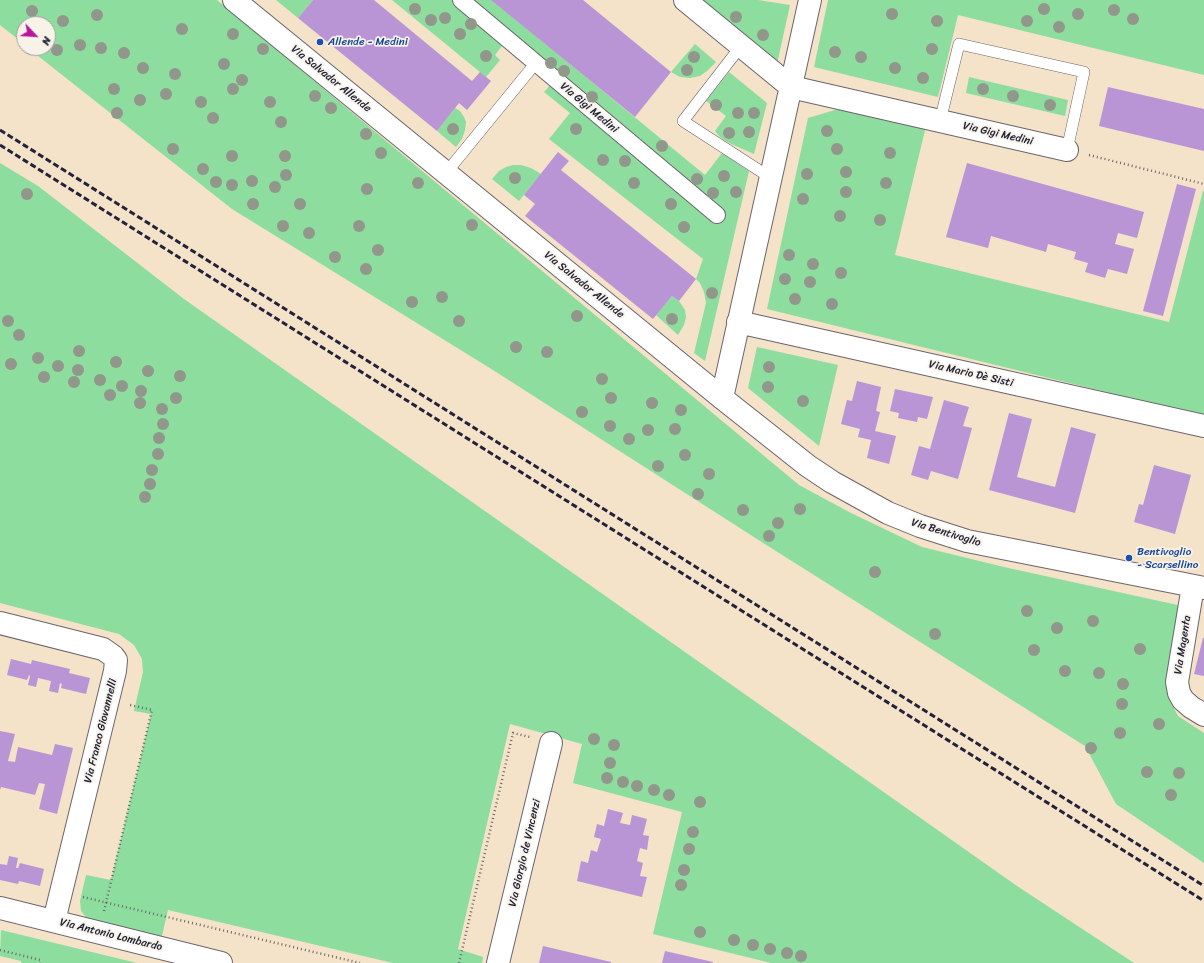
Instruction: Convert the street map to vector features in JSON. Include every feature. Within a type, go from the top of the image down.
[{"type":"street","name":"Via Salvador Allende","points":[[234,0],[722,398]]},
{"type":"street","name":"Via Gigi Medini","points":[[461,0],[717,216]]},
{"type":"street","points":[[685,0],[791,87]]},
{"type":"street","points":[[722,398],[810,0]]},
{"type":"street","name":"Via Gigi Medini","points":[[791,87],[1067,150]]},
{"type":"street","name":"Via Mario Dè Sisti","points":[[738,322],[1204,426]]},
{"type":"street","name":"Via Bentivoglio","points":[[722,398],[808,466],[826,478],[888,513],[913,524],[967,541],[1198,587]]},
{"type":"street","name":"Via Magenta","points":[[1198,587],[1177,682],[1182,700],[1190,707],[1204,715]]},
{"type":"street","name":"Via Franco Giovannelli","points":[[0,623],[103,648],[116,660],[108,700],[54,921]]},
{"type":"street","name":"Via Giorgio de Vincenzi","points":[[498,963],[551,743]]},
{"type":"street","name":"Via Antonio Lombardo","points":[[0,908],[221,963]]},
{"type":"lane","points":[[940,121],[959,44],[1084,72],[1067,150]]},
{"type":"lane","points":[[741,46],[683,121],[771,178]]},
{"type":"lane","points":[[446,173],[530,70]]},
{"type":"path","points":[[1067,150],[1204,184]]},
{"type":"path","points":[[99,932],[152,710],[108,700]]},
{"type":"path","points":[[459,963],[513,733],[551,743]]},
{"type":"path","points":[[61,891],[360,963]]},
{"type":"path","points":[[0,950],[40,960],[40,963]]},
{"type":"green space","points":[[0,0],[217,0],[799,485],[851,513],[922,547],[1004,567],[1182,606],[1167,695],[1178,716],[1204,733],[1204,863],[1116,804],[1085,746],[493,370],[232,209],[38,56],[56,56],[56,16],[16,16],[16,38],[0,25]]},
{"type":"green space","points":[[276,0],[313,0],[298,18]]},
{"type":"green space","points":[[392,0],[492,0],[705,175],[722,153],[749,171],[705,361],[694,353],[706,303],[704,292],[700,283],[696,279],[703,259],[549,139],[570,113],[544,92],[555,80],[496,30],[491,37],[502,46],[495,55],[500,60],[486,77]]},
{"type":"green space","points":[[699,0],[758,0],[790,5],[777,64]]},
{"type":"green space","points":[[828,0],[1204,0],[1204,75],[958,15],[938,97],[814,67]]},
{"type":"green space","points":[[695,44],[716,62],[700,76],[690,78],[680,77],[671,72]]},
{"type":"green space","points":[[729,72],[767,103],[754,154],[727,142],[715,131],[726,116],[706,101]]},
{"type":"green space","points":[[969,77],[1068,100],[1065,116],[966,93]]},
{"type":"green space","points":[[455,108],[460,111],[466,122],[462,139],[456,147],[437,131]]},
{"type":"green space","points":[[838,109],[926,126],[895,255],[1169,322],[1204,191],[1204,416],[767,309],[808,118]]},
{"type":"green space","points":[[0,163],[38,186],[184,299],[1017,886],[1134,963],[771,963],[653,934],[682,812],[573,783],[582,744],[510,724],[458,949],[483,957],[482,963],[393,963],[168,910],[161,940],[93,923],[81,911],[80,901],[86,875],[111,880],[151,714],[134,711],[143,672],[142,659],[134,645],[119,634],[0,603]]},
{"type":"green space","points":[[513,165],[521,165],[531,168],[541,174],[519,201],[492,179],[499,171]]},
{"type":"green space","points":[[672,296],[679,301],[685,310],[686,317],[684,325],[678,335],[656,315]]},
{"type":"green space","points":[[757,347],[838,365],[819,446],[748,388]]},
{"type":"green space","points":[[1,930],[137,963],[21,963],[21,961],[0,956]]},
{"type":"building","points":[[313,0],[374,0],[472,81],[480,72],[491,81],[467,110],[459,103],[437,131],[298,18]]},
{"type":"building","points":[[491,0],[583,0],[671,72],[635,117]]},
{"type":"building","points":[[1108,87],[1204,109],[1204,151],[1099,126]]},
{"type":"building","points":[[558,152],[569,161],[561,170],[696,279],[679,301],[672,296],[653,319],[525,216],[535,204],[524,195]]},
{"type":"building","points":[[967,163],[1144,212],[1137,238],[1118,233],[1115,244],[1134,249],[1127,274],[1108,269],[1105,278],[1085,272],[1088,263],[1074,259],[1076,252],[1048,244],[1046,252],[991,236],[988,248],[946,237]]},
{"type":"building","points":[[1177,184],[1196,189],[1163,316],[1143,311]]},
{"type":"building","points":[[857,381],[881,387],[876,411],[880,412],[875,431],[896,436],[889,464],[867,458],[871,440],[858,437],[860,429],[841,424],[847,400],[852,401]]},
{"type":"building","points":[[895,389],[933,397],[927,419],[918,417],[917,422],[898,418],[899,413],[890,411]]},
{"type":"building","points":[[944,400],[969,407],[963,426],[972,428],[958,479],[931,471],[928,480],[911,475],[919,446],[930,449]]},
{"type":"building","points":[[1009,413],[1032,419],[1017,477],[1055,487],[1071,427],[1096,434],[1075,513],[989,490]]},
{"type":"building","points":[[1154,465],[1191,475],[1175,534],[1134,522],[1139,504],[1143,505]]},
{"type":"building","points":[[1204,638],[1204,676],[1194,674]]},
{"type":"building","points":[[11,659],[31,664],[32,660],[70,669],[69,673],[90,678],[86,694],[61,688],[62,684],[60,683],[58,693],[49,691],[51,681],[38,678],[36,687],[28,685],[29,675],[27,680],[7,675]]},
{"type":"building","points":[[0,731],[15,734],[8,761],[15,762],[18,747],[52,755],[55,744],[73,748],[57,814],[39,809],[45,784],[39,783],[35,795],[1,787],[0,790]]},
{"type":"building","points":[[608,809],[623,813],[620,823],[630,825],[632,815],[647,819],[643,835],[649,836],[647,850],[640,848],[637,861],[643,863],[640,876],[647,877],[642,897],[577,881],[581,861],[588,863],[591,850],[597,852],[601,839],[594,837],[597,824],[604,826]]},
{"type":"building","points":[[9,856],[18,858],[16,868],[18,868],[20,863],[44,869],[40,886],[19,881],[18,884],[0,880],[0,864],[7,865]]},
{"type":"building","points":[[543,946],[611,962],[611,963],[539,963]]},
{"type":"building","points":[[665,951],[713,962],[713,963],[662,963]]},
{"type":"railway","points":[[0,130],[1204,886]]},
{"type":"railway","points":[[0,145],[1204,901]]},
{"type":"place","name":"Allende - Medini","points":[[320,42]]},
{"type":"place","name":"Bentivoglio - Scarsellino","points":[[1129,558]]}]
